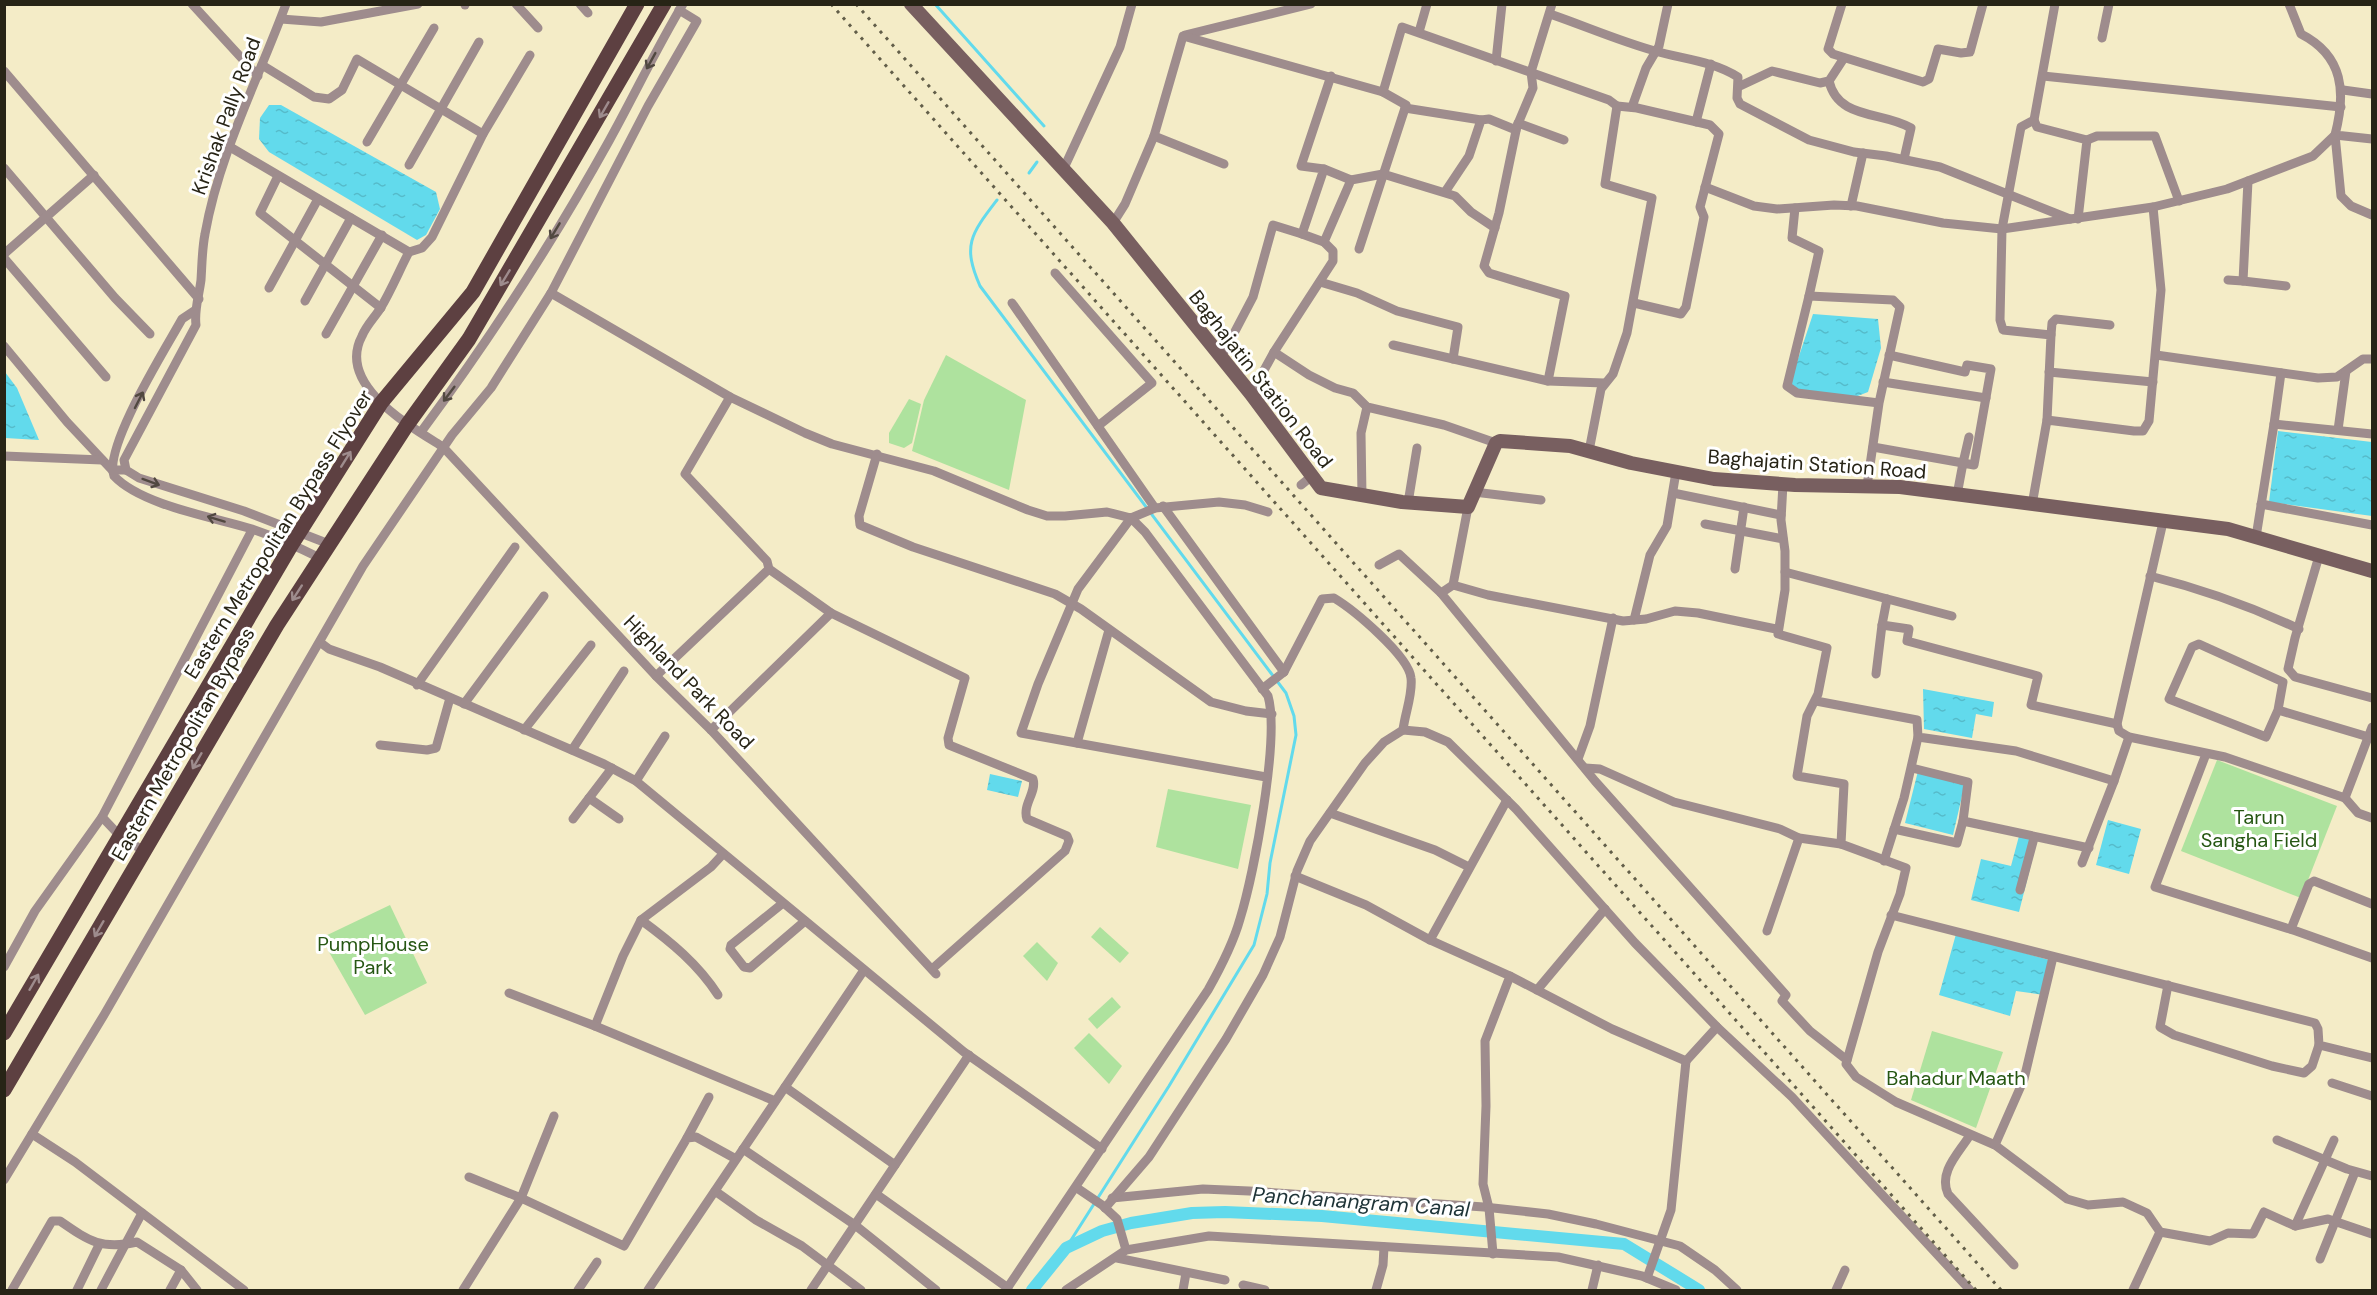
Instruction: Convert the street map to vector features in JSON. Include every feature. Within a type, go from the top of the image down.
[{"type":"main road","name":"Eastern Metropolitan Bypass Flyover","points":[[4,1033],[296,538],[381,403],[472,292],[638,4]]},
{"type":"main road","points":[[414,429],[664,4]]},
{"type":"main road","name":"Eastern Metropolitan Bypass","points":[[4,1090],[277,625],[329,544],[414,429]]},
{"type":"street","points":[[192,4],[258,76]]},
{"type":"street","points":[[281,18],[321,22],[418,4]]},
{"type":"street","points":[[516,4],[537,28]]},
{"type":"street","points":[[580,4],[588,13]]},
{"type":"street","name":"Baghajatin Station Road","points":[[911,4],[1048,150],[1113,224],[1251,394],[1306,480],[1321,488],[1362,496],[1408,503],[1468,507]]},
{"type":"street","points":[[1064,168],[1120,47],[1132,4]]},
{"type":"street","points":[[1290,4],[1300,7]]},
{"type":"street","points":[[1183,36],[1311,4]]},
{"type":"street","points":[[1419,32],[1427,4]]},
{"type":"street","points":[[1496,61],[1502,4]]},
{"type":"street","points":[[1632,107],[1656,52],[1668,4]]},
{"type":"street","points":[[1842,4],[1828,49],[1833,54],[1927,81],[1938,49],[1961,53],[1970,52],[1983,4]]},
{"type":"street","points":[[2055,4],[2034,120],[2037,127],[2087,140],[2097,136],[2155,136],[2179,201]]},
{"type":"street","points":[[2102,38],[2109,4]]},
{"type":"street","points":[[2289,4],[2301,34],[2314,41],[2327,55],[2343,90],[2335,135],[2341,196],[2351,206],[2373,215]]},
{"type":"street","name":"Krishak Pally Road","points":[[126,470],[126,453],[196,325],[194,311],[199,299],[205,234],[230,147],[286,5]]},
{"type":"street","points":[[4,1180],[321,643],[363,566],[443,447],[491,388],[551,293],[648,106],[697,21],[681,7],[608,142],[550,239],[462,377],[414,429]]},
{"type":"street","points":[[1548,381],[1565,296],[1485,270],[1517,127],[1533,88],[1531,72],[1551,9],[1656,52],[1711,64],[1738,77],[1740,86],[1737,98],[1740,104],[1809,140],[1863,153],[1940,167],[2007,195],[2075,219]]},
{"type":"street","points":[[1383,93],[1402,27],[1609,100],[1617,106],[1632,107],[1710,125],[1719,134],[1700,207],[1704,217],[1684,311],[1681,314],[1635,303]]},
{"type":"street","points":[[367,142],[434,28]]},
{"type":"street","points":[[1183,36],[1331,76],[1383,93],[1406,105],[1359,249]]},
{"type":"street","points":[[1113,224],[1154,136],[1183,36]]},
{"type":"street","points":[[409,165],[479,42]]},
{"type":"street","points":[[230,147],[409,252],[423,248],[432,237],[483,134],[530,55]]},
{"type":"street","points":[[1740,86],[1772,71],[1820,83],[1829,81],[1844,58]]},
{"type":"street","points":[[262,65],[314,97],[323,99],[335,97],[342,90],[357,59],[483,134]]},
{"type":"street","points":[[1696,122],[1711,64]]},
{"type":"street","points":[[4,71],[199,299]]},
{"type":"street","points":[[1331,76],[1301,166],[1324,169],[1351,180],[1383,174],[1455,195],[1472,212],[1495,228]]},
{"type":"street","points":[[2043,76],[2340,107]]},
{"type":"street","points":[[1829,81],[1832,94],[1849,108],[1911,128],[1904,159]]},
{"type":"street","points":[[2343,90],[2373,94]]},
{"type":"street","points":[[1589,451],[1600,388],[1614,374],[1635,303],[1652,198],[1605,184],[1617,106]]},
{"type":"street","points":[[1405,108],[1489,120],[1564,140]]},
{"type":"street","points":[[1445,192],[1469,156],[1481,120]]},
{"type":"street","points":[[2034,120],[2021,127],[2016,164],[2007,195],[2002,229],[2000,325],[2003,330],[2051,335]]},
{"type":"street","points":[[1705,187],[1754,206],[1878,208],[1943,224],[2002,229],[2153,207],[2179,201],[2248,181],[2313,156],[2335,135],[2373,139]]},
{"type":"street","points":[[1154,136],[1224,164]]},
{"type":"street","points":[[2075,219],[2087,140]]},
{"type":"street","points":[[1851,206],[1863,153]]},
{"type":"street","points":[[4,168],[115,298],[150,334]]},
{"type":"street","points":[[1302,234],[1324,169]]},
{"type":"street","points":[[94,175],[4,256],[106,377]]},
{"type":"street","points":[[278,176],[260,213],[381,308]]},
{"type":"street","points":[[1324,242],[1351,180]]},
{"type":"street","points":[[2243,281],[2248,181]]},
{"type":"street","points":[[269,288],[318,199]]},
{"type":"street","points":[[2047,420],[2143,431],[2149,420],[2161,290],[2153,207]]},
{"type":"street","points":[[1795,208],[1792,238],[1819,251],[1787,386],[1790,391],[1797,393],[1879,403]]},
{"type":"street","points":[[305,301],[351,218]]},
{"type":"street","points":[[1221,358],[1253,297],[1273,225],[1324,242],[1333,251],[1333,261],[1274,352],[1251,394]]},
{"type":"street","points":[[326,334],[382,235]]},
{"type":"street","name":"Highland Park Road","points":[[409,252],[381,308],[360,337],[357,358],[358,373],[381,403],[414,429],[443,447],[656,676],[711,730],[934,972],[1065,851],[1069,841],[1067,836],[1028,819],[1025,813],[1035,784],[1033,778],[949,746],[948,738],[965,678],[831,614]]},
{"type":"street","points":[[1055,273],[1152,383],[1098,426]]},
{"type":"street","points":[[2228,280],[2286,286]]},
{"type":"street","points":[[1320,282],[1357,294],[1397,311],[1458,327],[1453,359]]},
{"type":"street","points":[[551,293],[730,398],[832,444],[877,454],[934,471],[1047,516],[1107,512],[1131,518],[1145,532],[1265,687],[1272,714],[1266,777],[1248,886],[1228,954],[1186,1025],[1007,1289],[876,1194]]},
{"type":"street","points":[[1809,296],[1898,302],[1900,307],[1879,403],[1868,486]]},
{"type":"street","points":[[1012,303],[1098,426],[1284,672]]},
{"type":"street","name":"Krishak Pally Road","points":[[112,470],[114,453],[138,400],[182,319],[194,311]]},
{"type":"street","points":[[2032,505],[2047,420],[2053,320],[2110,325]]},
{"type":"street","points":[[1393,345],[1548,381],[1604,383]]},
{"type":"street","points":[[4,346],[120,482],[139,495],[252,530],[329,544]]},
{"type":"street","points":[[1274,352],[1309,375],[1335,388],[1353,393],[1367,407],[1444,424],[1496,443],[1468,507],[1454,585]]},
{"type":"street","points":[[1873,447],[1974,465],[1991,369],[1967,365],[1965,372],[1889,355]]},
{"type":"street","points":[[2156,355],[2281,373],[2337,377],[2363,360],[2373,358]]},
{"type":"street","points":[[2338,430],[2346,371]]},
{"type":"street","points":[[2049,372],[2153,382]]},
{"type":"street","points":[[2256,537],[2281,373]]},
{"type":"street","points":[[1883,382],[1986,398]]},
{"type":"street","points":[[711,730],[831,614],[769,568],[767,561],[685,474],[730,398]]},
{"type":"street","points":[[1362,496],[1361,433],[1367,407]]},
{"type":"street","points":[[2274,424],[2373,434]]},
{"type":"street","points":[[1957,495],[1969,436]]},
{"type":"street","name":"Baghajatin Station Road","points":[[1496,443],[1500,441],[1570,446],[1714,479],[1783,484],[1900,487],[2228,530],[2373,571]]},
{"type":"street","points":[[1408,503],[1417,448]]},
{"type":"street","points":[[877,454],[859,516],[860,525],[913,547],[1055,594],[1211,702],[1246,711],[1272,714]]},
{"type":"street","points":[[4,456],[102,460]]},
{"type":"street","points":[[112,470],[126,470],[296,538],[320,558]]},
{"type":"street","points":[[1634,620],[1647,564],[1664,535],[1677,472]]},
{"type":"street","points":[[1783,484],[1781,515],[1785,590],[1776,629],[1778,634],[1787,638],[1827,648],[1816,701],[1807,716],[1797,776],[1844,784],[1841,844]]},
{"type":"street","points":[[1474,492],[1541,500]]},
{"type":"street","points":[[1673,493],[1781,515]]},
{"type":"street","points":[[1266,777],[1021,733],[1038,684],[1078,589],[1131,518],[1143,511],[1159,507],[1219,502],[1245,505],[1268,512]]},
{"type":"street","points":[[2261,504],[2373,525]]},
{"type":"street","points":[[1735,569],[1744,507]]},
{"type":"street","points":[[2163,522],[2117,724],[2118,731],[2128,737],[2225,757],[2345,798],[2358,813],[2373,818]]},
{"type":"street","points":[[1705,524],[1783,538]]},
{"type":"street","points":[[4,967],[35,911],[102,817],[252,530]]},
{"type":"street","points":[[417,685],[515,547]]},
{"type":"street","points":[[1380,565],[1399,554],[1441,593],[1585,768],[1786,995],[1782,1001],[1810,1031],[1847,1060]]},
{"type":"street","points":[[2283,682],[2199,644],[2192,647],[2169,699],[2266,737],[2278,710],[2283,682],[2319,556]]},
{"type":"street","points":[[656,676],[769,568]]},
{"type":"street","points":[[1785,572],[1952,616]]},
{"type":"street","points":[[2150,576],[2194,587],[2254,608],[2299,629]]},
{"type":"street","points":[[1441,593],[1454,585],[1488,595],[1613,618],[1634,620],[1675,611],[1698,613],[1776,629]]},
{"type":"street","points":[[464,704],[544,596]]},
{"type":"street","points":[[1104,1207],[1149,1157],[1226,1039],[1263,975],[1280,937],[1295,876],[1310,841],[1384,742],[1404,724],[1412,682],[1406,665],[1360,616],[1334,598],[1322,599],[1284,672],[1265,687]]},
{"type":"street","points":[[1876,674],[1887,599]]},
{"type":"street","points":[[1578,759],[1590,726],[1613,618]]},
{"type":"street","points":[[1882,625],[1909,629],[1907,641],[2038,676],[2031,705],[2117,724]]},
{"type":"street","points":[[1077,743],[1109,630]]},
{"type":"street","points":[[321,643],[328,649],[380,667],[417,685],[572,750],[636,781],[969,1055],[1102,1149]]},
{"type":"street","points":[[524,729],[591,645]]},
{"type":"street","points":[[2288,669],[2295,677],[2373,698]]},
{"type":"street","points":[[572,750],[624,671]]},
{"type":"street","points":[[380,745],[427,750],[436,748],[450,698]]},
{"type":"street","points":[[1816,701],[1917,720],[1918,737],[1912,768],[1884,861]]},
{"type":"street","points":[[2278,710],[2371,738]]},
{"type":"street","points":[[1404,724],[1448,742],[1507,800],[1716,1027],[1792,1097],[1970,1290]]},
{"type":"street","points":[[2345,798],[2371,738],[2373,727]]},
{"type":"street","points":[[636,781],[665,736]]},
{"type":"street","points":[[1918,737],[2016,752],[2114,781]]},
{"type":"street","points":[[2082,863],[2114,781],[2128,737]]},
{"type":"street","points":[[2206,754],[2155,887],[2291,929],[2373,958]]},
{"type":"street","points":[[573,819],[612,768]]},
{"type":"street","points":[[1585,768],[1600,769],[1674,802],[1780,829],[1799,838],[1841,844],[1906,868],[1900,894],[1891,915],[1846,1065],[1857,1077],[1896,1101],[1995,1144],[2067,1199],[2088,1205],[2123,1202],[2147,1213],[2160,1232],[2210,1241],[2228,1233],[2253,1234],[2264,1212],[2295,1226],[2328,1219],[2373,1234]]},
{"type":"street","points":[[1894,829],[1957,843],[1963,821],[1968,782],[1912,768]]},
{"type":"street","points":[[589,798],[619,819]]},
{"type":"street","points":[[1431,940],[1507,800]]},
{"type":"street","points":[[1330,813],[1435,850],[1469,867]]},
{"type":"street","points":[[102,817],[120,836],[144,851]]},
{"type":"street","points":[[1963,821],[2089,848]]},
{"type":"street","points":[[1767,931],[1799,838]]},
{"type":"street","points":[[2020,890],[2034,838]]},
{"type":"street","points":[[595,1026],[623,956],[641,920],[711,867],[723,854]]},
{"type":"street","points":[[1295,876],[1366,905],[1431,940],[1510,976],[1612,1029],[1686,1061]]},
{"type":"street","points":[[2291,929],[2309,884],[2314,881],[2373,904]]},
{"type":"street","points":[[783,903],[731,945],[730,949],[744,967],[750,968],[805,921]]},
{"type":"street","points":[[1537,990],[1605,909]]},
{"type":"street","points":[[1891,915],[1942,926],[2053,957],[2168,985],[2315,1023],[2318,1029],[2319,1045],[2312,1066],[2304,1073],[2272,1066],[2174,1035],[2160,1027],[2168,985]]},
{"type":"street","points":[[641,920],[690,959],[718,994]]},
{"type":"street","points":[[1995,1144],[2024,1079],[2053,957]]},
{"type":"street","points":[[648,1290],[864,970]]},
{"type":"street","points":[[1493,1254],[1489,1208],[1483,1184],[1486,1106],[1485,1041],[1510,976]]},
{"type":"street","points":[[509,993],[776,1101]]},
{"type":"street","points":[[1647,1278],[1671,1210],[1686,1061],[1716,1027]]},
{"type":"street","points":[[2319,1045],[2373,1058]]},
{"type":"street","points":[[811,1290],[969,1055]]},
{"type":"street","points":[[2332,1083],[2373,1096]]},
{"type":"street","points":[[785,1087],[895,1165]]},
{"type":"street","points":[[469,1177],[521,1198],[624,1246],[709,1096]]},
{"type":"street","points":[[467,1289],[521,1198],[554,1116]]},
{"type":"street","points":[[32,1134],[75,1162],[244,1290]]},
{"type":"street","points":[[1970,1135],[1946,1172],[1945,1187],[1948,1194],[2014,1265]]},
{"type":"street","points":[[687,1138],[696,1137],[736,1159]]},
{"type":"street","points":[[2277,1140],[2355,1172],[2373,1176]]},
{"type":"street","points":[[2295,1226],[2334,1140]]},
{"type":"street","points":[[743,1149],[855,1225],[936,1290]]},
{"type":"street","points":[[2320,1259],[2355,1172]]},
{"type":"street","points":[[1077,1188],[1117,1219],[1124,1246],[1118,1258]]},
{"type":"street","points":[[1112,1198],[1203,1189],[1489,1208],[1548,1215],[1680,1246],[1715,1269],[1737,1290]]},
{"type":"street","points":[[715,1191],[756,1220],[802,1246],[861,1290]]},
{"type":"street","points":[[101,1290],[142,1213]]},
{"type":"street","points":[[12,1290],[52,1221],[60,1221],[99,1245],[137,1242],[182,1270],[196,1290]]},
{"type":"street","points":[[2133,1290],[2160,1232]]},
{"type":"street","points":[[1124,1246],[1209,1236],[1557,1257],[1647,1278],[1676,1290]]},
{"type":"street","points":[[76,1290],[99,1245]]},
{"type":"street","points":[[1376,1290],[1383,1265],[1384,1246]]},
{"type":"street","points":[[1066,1290],[1106,1263],[1118,1258],[1225,1280]]},
{"type":"street","points":[[578,1290],[597,1262]]},
{"type":"street","points":[[1592,1290],[1598,1265]]},
{"type":"street","points":[[170,1290],[182,1270]]},
{"type":"street","points":[[1836,1290],[1845,1270]]},
{"type":"street","points":[[1183,1290],[1186,1273]]},
{"type":"street","points":[[1243,1285],[1265,1290]]},
{"type":"green space","points":[[946,355],[1026,400],[1009,490],[912,451],[924,400]]},
{"type":"green space","points":[[909,399],[921,404],[912,443],[904,448],[889,443],[889,433]]},
{"type":"green space","name":"Tarun Sangha Field","points":[[2217,760],[2337,806],[2301,898],[2181,851]]},
{"type":"green space","points":[[1168,789],[1251,805],[1238,869],[1156,847]]},
{"type":"green space","name":"PumpHouse Park","points":[[390,905],[427,983],[365,1015],[321,938]]},
{"type":"green space","points":[[1100,927],[1129,953],[1120,963],[1091,937]]},
{"type":"green space","points":[[1037,942],[1058,963],[1047,981],[1023,956]]},
{"type":"green space","points":[[1112,997],[1121,1007],[1097,1029],[1088,1019]]},
{"type":"green space","name":"Bahadur Maath","points":[[1932,1031],[2003,1052],[1976,1128],[1911,1100]]},
{"type":"green space","points":[[1089,1033],[1122,1066],[1109,1084],[1074,1048]]},
{"type":"water","points":[[269,105],[281,105],[436,192],[440,209],[426,235],[417,240],[269,152],[259,139],[260,118]]},
{"type":"water","points":[[1813,314],[1878,319],[1881,348],[1868,392],[1850,399],[1793,392],[1789,386]]},
{"type":"water","points":[[5,372],[17,388],[39,440],[5,438]]},
{"type":"water","points":[[2278,431],[2372,442],[2372,516],[2269,502]]},
{"type":"water","points":[[1923,689],[1994,702],[1992,717],[1976,714],[1972,738],[1924,729]]},
{"type":"water","points":[[1918,771],[1965,783],[1953,835],[1905,823]]},
{"type":"water","points":[[990,774],[1022,781],[1018,797],[987,790]]},
{"type":"water","points":[[2108,820],[2141,829],[2129,874],[2096,865]]},
{"type":"water","points":[[2019,836],[2037,841],[2019,912],[1971,900],[1981,859],[2011,866]]},
{"type":"water","points":[[1956,934],[2053,961],[2044,995],[2016,991],[2010,1016],[1939,995]]},
{"type":"waterway","points":[[935,4],[1044,126]]},
{"type":"waterway","points":[[1029,173],[1037,162]]},
{"type":"waterway","points":[[997,200],[975,231],[972,240],[971,260],[980,286],[1286,693],[1294,716],[1296,735],[1270,863],[1267,894],[1254,945],[1169,1086],[1066,1248]]},
{"type":"waterway","name":"Panchanangram Canal","points":[[1032,1290],[1066,1248],[1102,1231],[1131,1223],[1192,1213],[1225,1212],[1322,1216],[1624,1244],[1699,1290]]},
{"type":"railway","points":[[831,4],[1976,1290]]},
{"type":"railway","points":[[856,4],[2001,1290]]}]
